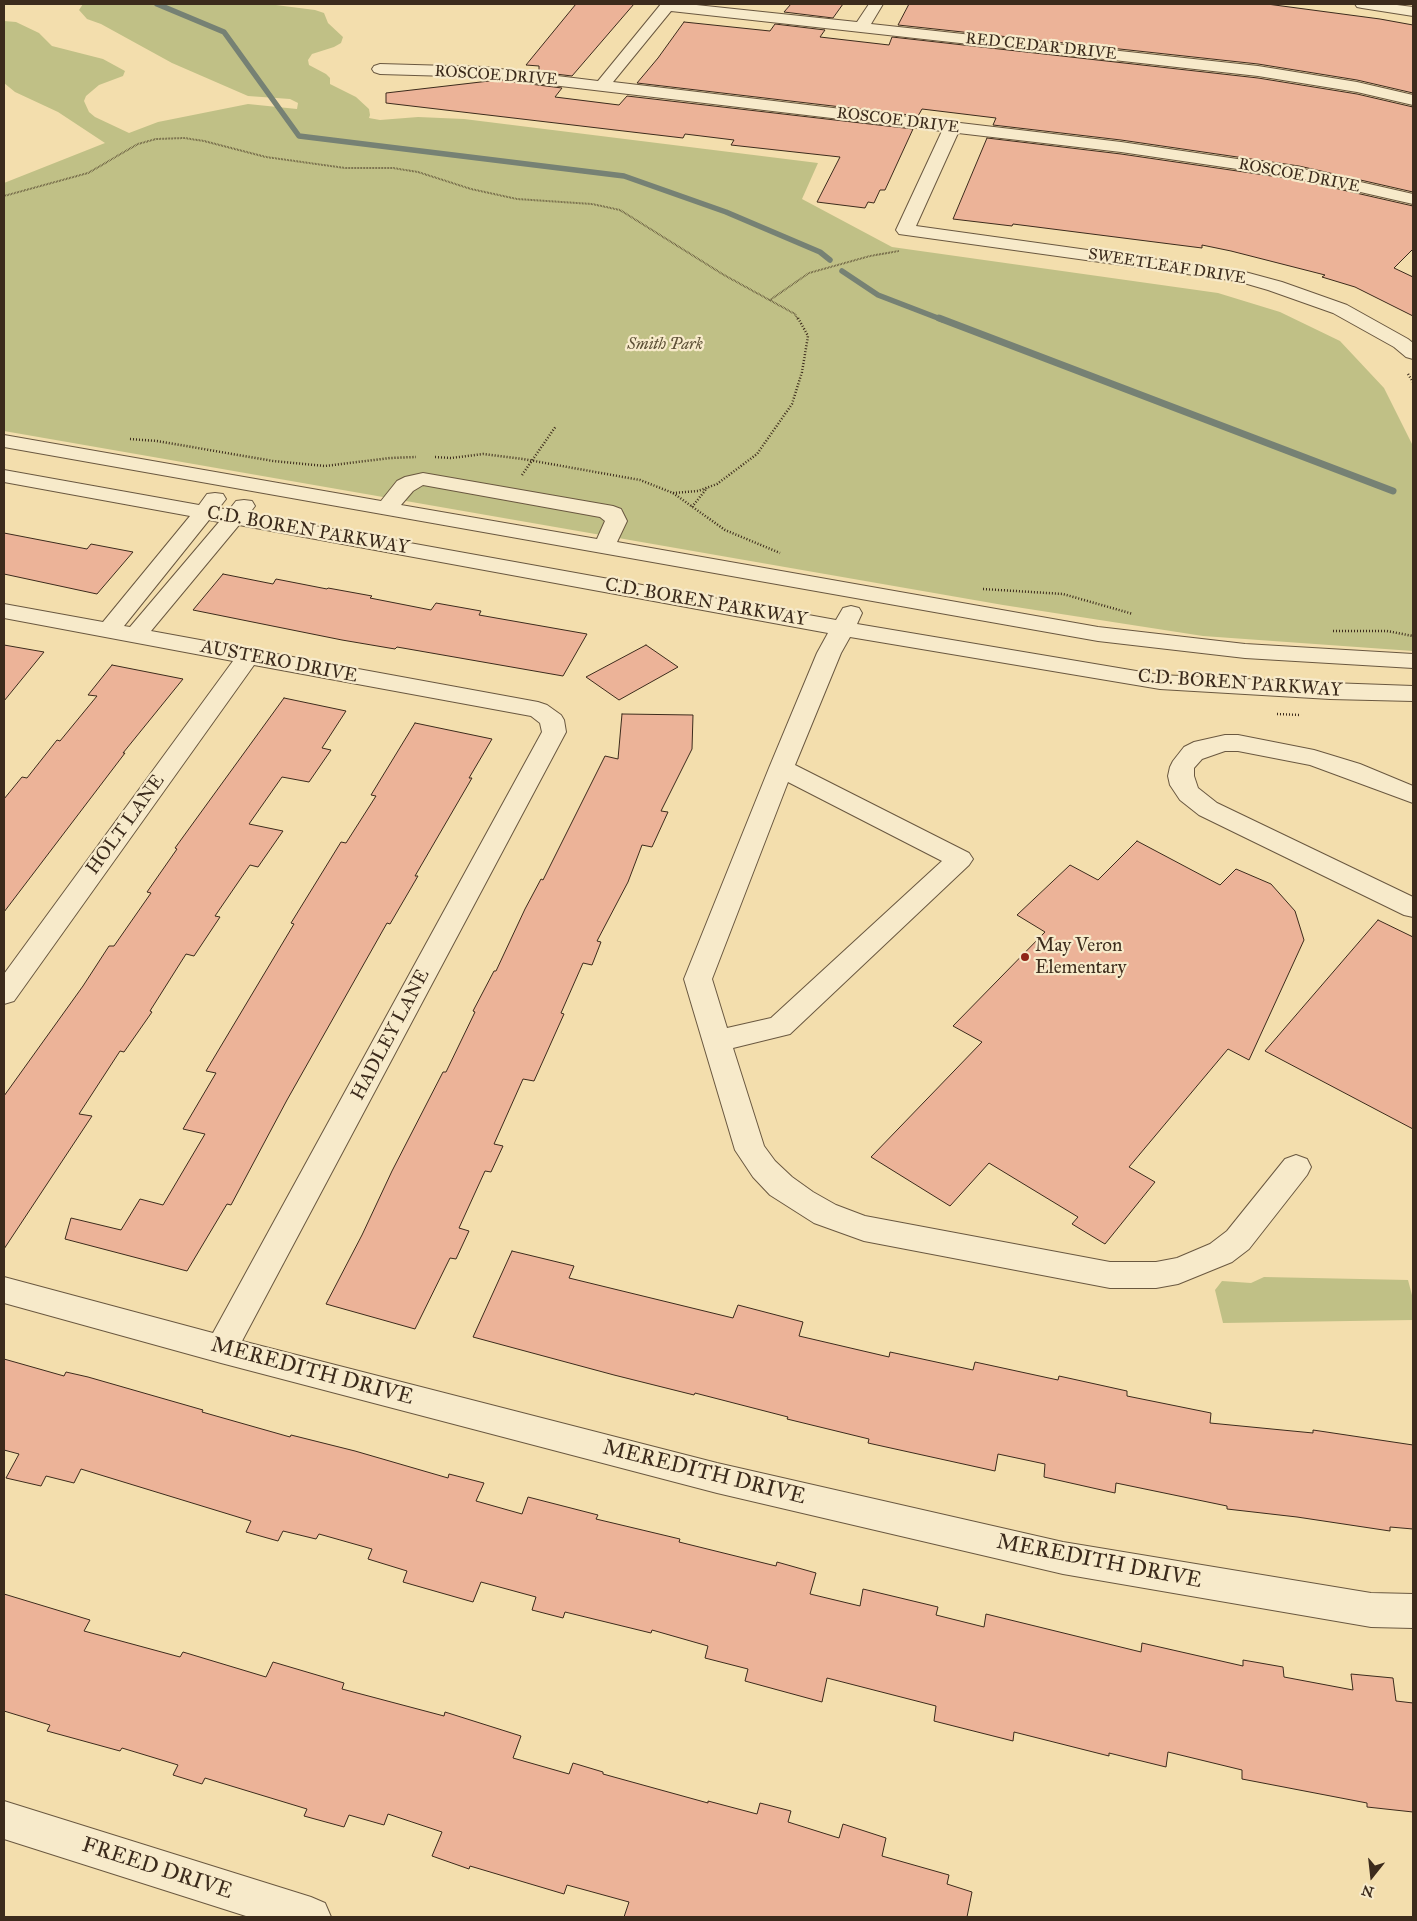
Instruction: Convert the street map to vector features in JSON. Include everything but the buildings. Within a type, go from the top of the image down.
[{"type":"street","points":[[862,27],[876,4]]},
{"type":"street","points":[[1362,4],[1413,12]]},
{"type":"street","points":[[602,86],[668,5]]},
{"type":"street","name":"RED CEDAR DRIVE","points":[[668,5],[1258,71],[1358,87],[1413,100]]},
{"type":"street","name":"ROSCOE DRIVE","points":[[380,69],[484,72],[1121,147],[1299,173],[1413,199]]},
{"type":"street","name":"SWEETLEAF DRIVE","points":[[952,127],[905,230],[1238,276],[1275,286],[1340,309],[1401,343],[1413,353]]},
{"type":"street","name":"C.D. BOREN PARKWAY","points":[[4,441],[1051,626],[1152,641],[1245,651],[1413,661]]},
{"type":"street","name":"C.D. BOREN PARKWAY","points":[[4,476],[842,628],[1160,682],[1330,691],[1413,693]]},
{"type":"street","points":[[387,508],[405,486],[412,481],[423,479],[605,511],[613,514],[616,521],[604,547]]},
{"type":"street","points":[[109,630],[230,481]]},
{"type":"street","points":[[136,635],[261,486]]},
{"type":"street","points":[[864,593],[828,653],[698,979],[750,1150],[764,1169],[781,1186],[802,1201],[825,1214],[864,1228],[1110,1275],[1133,1276],[1156,1275],[1178,1271],[1200,1263],[1226,1249],[1238,1240],[1296,1167]]},
{"type":"street","name":"AUSTERO DRIVE","points":[[4,611],[538,710],[552,720]]},
{"type":"street","name":"HOLT LANE","points":[[4,994],[248,656]]},
{"type":"street","name":"HADLEY LANE","points":[[221,1349],[554,732],[552,720]]},
{"type":"street","points":[[1413,795],[1351,770],[1314,758],[1238,743],[1213,744],[1193,753],[1182,767],[1181,776],[1183,785],[1189,794],[1208,809],[1413,908]]},
{"type":"street","points":[[717,1041],[780,1026],[960,858],[782,768]]},
{"type":"street","name":"MEREDITH DRIVE","points":[[4,1290],[221,1349],[717,1478],[1064,1558],[1371,1610],[1413,1612]]},
{"type":"street","name":"FREED DRIVE","points":[[4,1820],[311,1917]]},
{"type":"path","points":[[4,196],[88,173],[138,144],[156,139],[184,138],[204,141],[266,158],[345,168],[393,168],[418,172],[471,189],[517,199],[592,204],[620,210],[724,275],[795,314],[808,336],[802,372],[792,404],[757,454],[717,484],[698,491],[672,494]]},
{"type":"path","points":[[770,300],[809,273],[870,256],[905,251]]},
{"type":"path","points":[[1406,370],[1413,382]]},
{"type":"path","points":[[509,494],[556,426]]},
{"type":"path","points":[[128,439],[157,441],[273,461],[325,466],[390,458],[420,457]]},
{"type":"path","points":[[428,457],[451,458],[483,454],[640,480],[672,494],[725,530],[786,556]]},
{"type":"path","points":[[692,507],[707,488]]},
{"type":"path","points":[[976,588],[1063,594],[1140,616]]},
{"type":"path","points":[[1329,632],[1387,632],[1413,636]]},
{"type":"green space","name":"Smith Park","points":[[83,4],[268,4],[315,10],[324,13],[328,23],[343,37],[341,43],[334,47],[312,54],[308,60],[309,65],[326,74],[330,78],[330,84],[356,97],[369,109],[369,118],[380,120],[418,117],[464,119],[818,163],[802,199],[892,247],[1218,293],[1280,312],[1340,341],[1384,388],[1413,446],[1413,651],[1203,636],[1003,605],[4,431],[4,183],[105,143],[58,112],[15,92],[4,83],[4,21],[16,22],[39,33],[52,46],[103,59],[125,71],[123,76],[99,85],[86,96],[84,101],[89,112],[95,117],[129,133],[158,122],[248,104],[297,109],[298,103],[290,99],[248,96],[172,63],[101,24],[87,19],[79,10]]},
{"type":"green space","points":[[1264,1277],[1408,1280],[1413,1299],[1413,1320],[1223,1323],[1215,1290],[1222,1281],[1251,1283]]},
{"type":"waterway","points":[[157,4],[224,32],[299,136],[624,176],[726,212],[820,252],[830,260]]},
{"type":"waterway","points":[[842,271],[878,295],[943,320]]},
{"type":"waterway","points":[[939,318],[1393,491]]},
{"type":"place","name":"May Veron Elementary","points":[[1025,957]]}]
